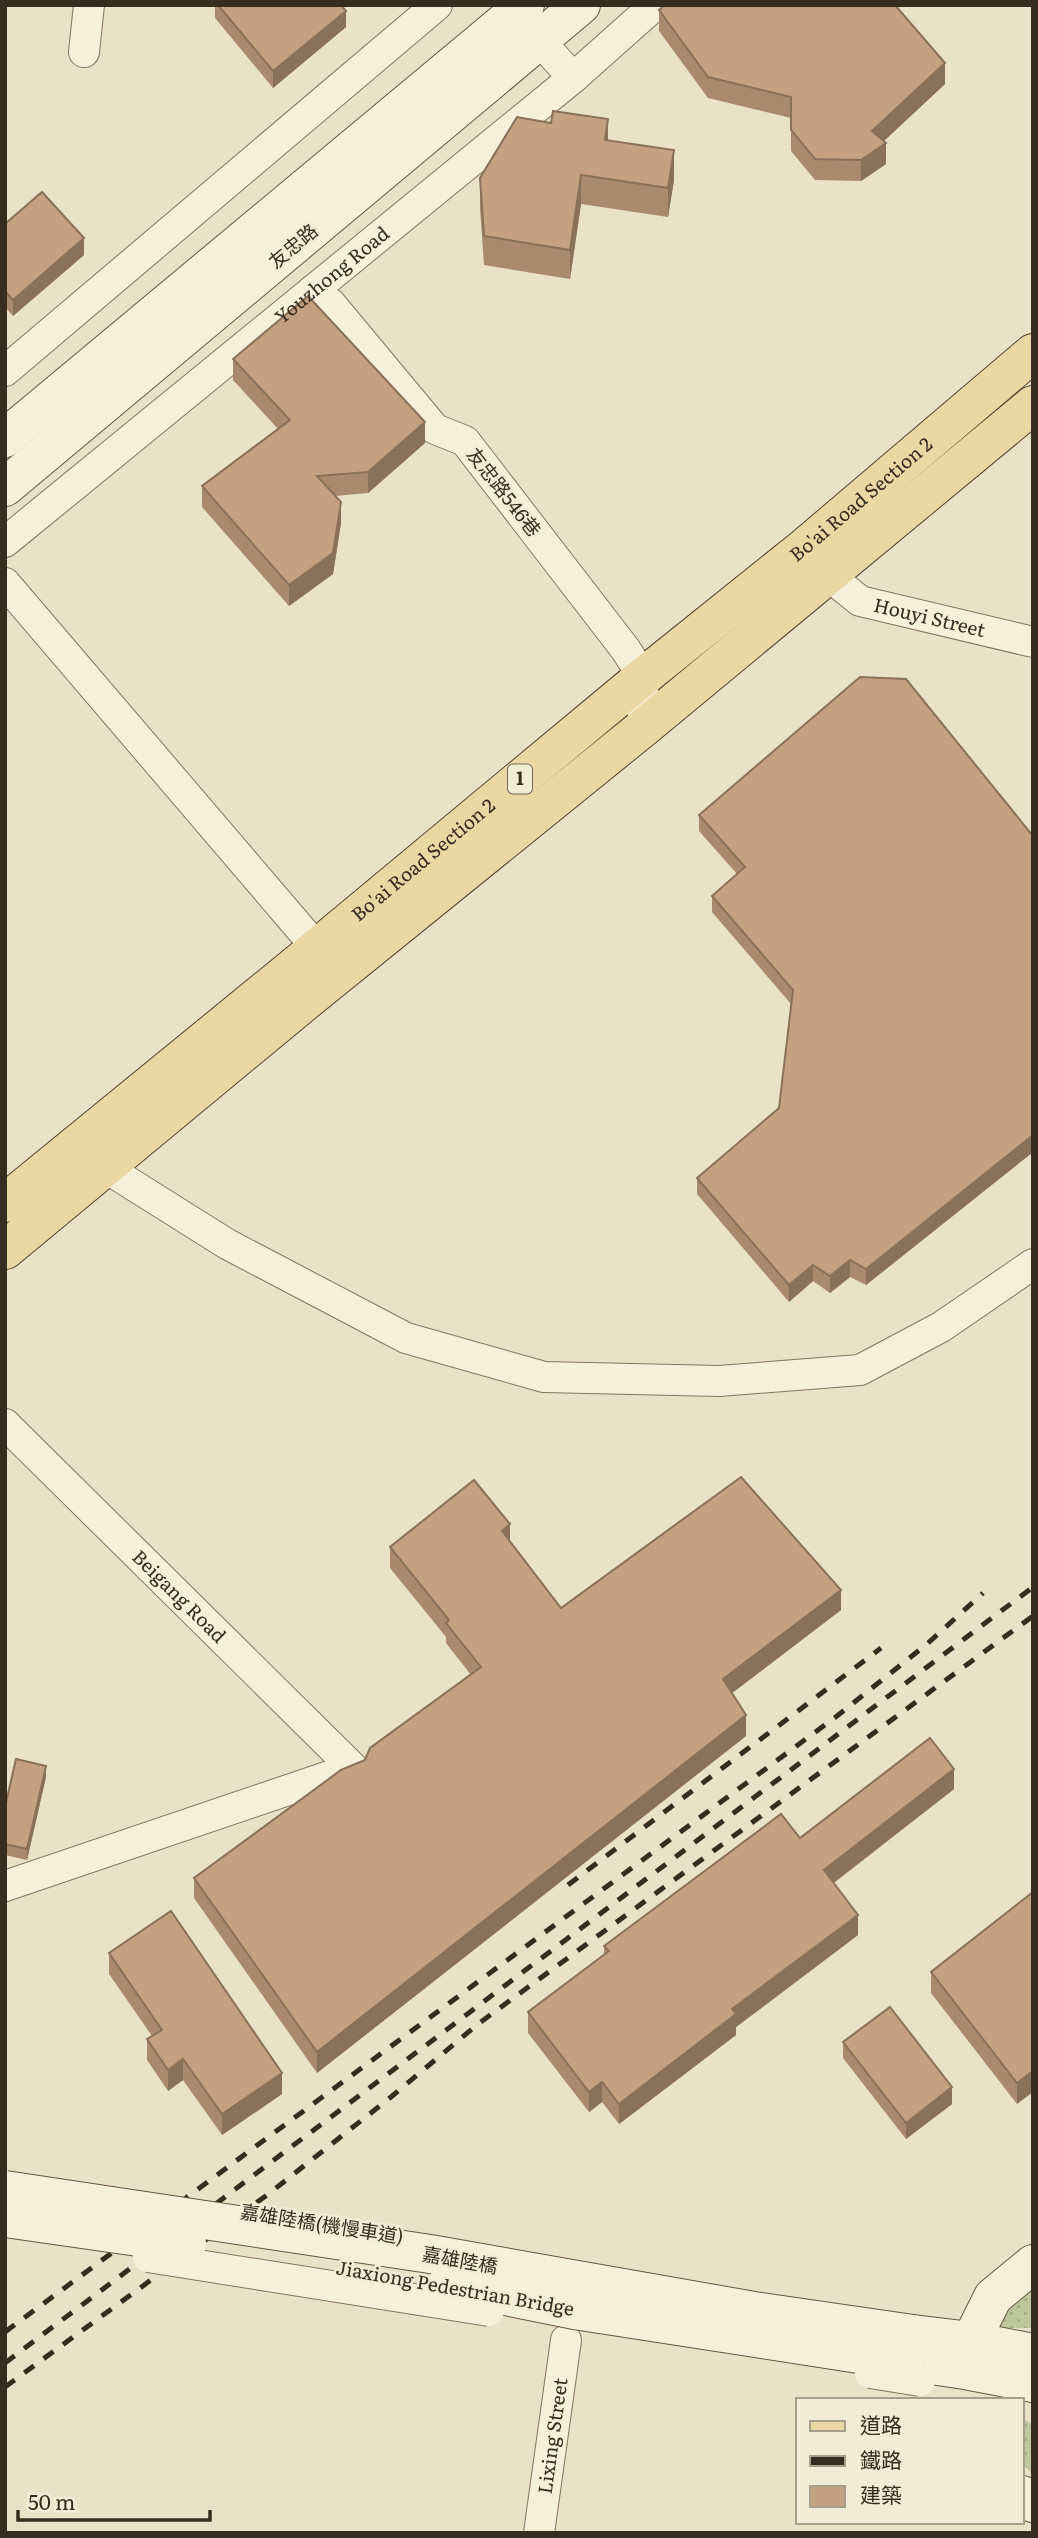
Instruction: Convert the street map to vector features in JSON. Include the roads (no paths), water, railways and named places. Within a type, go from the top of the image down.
[{"type":"main road","name":"友忠路","points":[[5,487],[523,16],[581,5]]},
{"type":"main road","points":[[5,438],[523,16]]},
{"type":"main road","name":"Bo'ai Road Section 2","points":[[5,1250],[302,1004],[643,728],[1033,353]]},
{"type":"main road","name":"Bo'ai Road Section 2","points":[[5,1203],[643,677],[816,561],[1033,405]]},
{"type":"main road","name":"嘉雄陸橋","points":[[5,2190],[430,2254],[740,2309],[916,2350]]},
{"type":"main road","name":"Jiaxiong Pedestrian Bridge","points":[[5,2218],[449,2284],[574,2310],[916,2350]]},
{"type":"main road","points":[[967,2370],[993,2297],[1033,2264]]},
{"type":"main road","points":[[916,2350],[967,2370],[1033,2383]]},
{"type":"main road","points":[[967,2370],[1033,2353]]},
{"type":"street","points":[[84,52],[89,5]]},
{"type":"street","points":[[5,371],[437,5]]},
{"type":"street","name":"Youzhong Road","points":[[5,542],[573,78],[655,5]]},
{"type":"street","points":[[523,16],[573,78]]},
{"type":"street","name":"友忠路546巷","points":[[312,291],[331,304],[435,429],[465,441],[626,650],[643,677]]},
{"type":"street","name":"Houyi Street","points":[[816,561],[860,601],[1033,642]]},
{"type":"street","points":[[5,583],[317,948]]},
{"type":"street","points":[[643,677],[643,728]]},
{"type":"street","points":[[106,1168],[228,1244],[406,1338],[544,1377],[719,1381],[860,1370],[941,1327],[1033,1264]]},
{"type":"street","name":"Beigang Road","points":[[5,1424],[353,1768],[5,1886]]},
{"type":"street","name":"嘉雄陸橋(機慢車道)","points":[[5,2172],[916,2350]]},
{"type":"street","points":[[5,2236],[248,2271],[916,2350]]},
{"type":"street","name":"Lixing Street","points":[[540,2533],[566,2340]]},
{"type":"railway","points":[[5,2363],[1033,1587]]},
{"type":"railway","points":[[5,2332],[837,1716],[927,1644],[983,1593]]},
{"type":"railway","points":[[5,2387],[271,2192],[478,2024],[1033,1616]]},
{"type":"railway","points":[[568,1885],[881,1648]]}]
